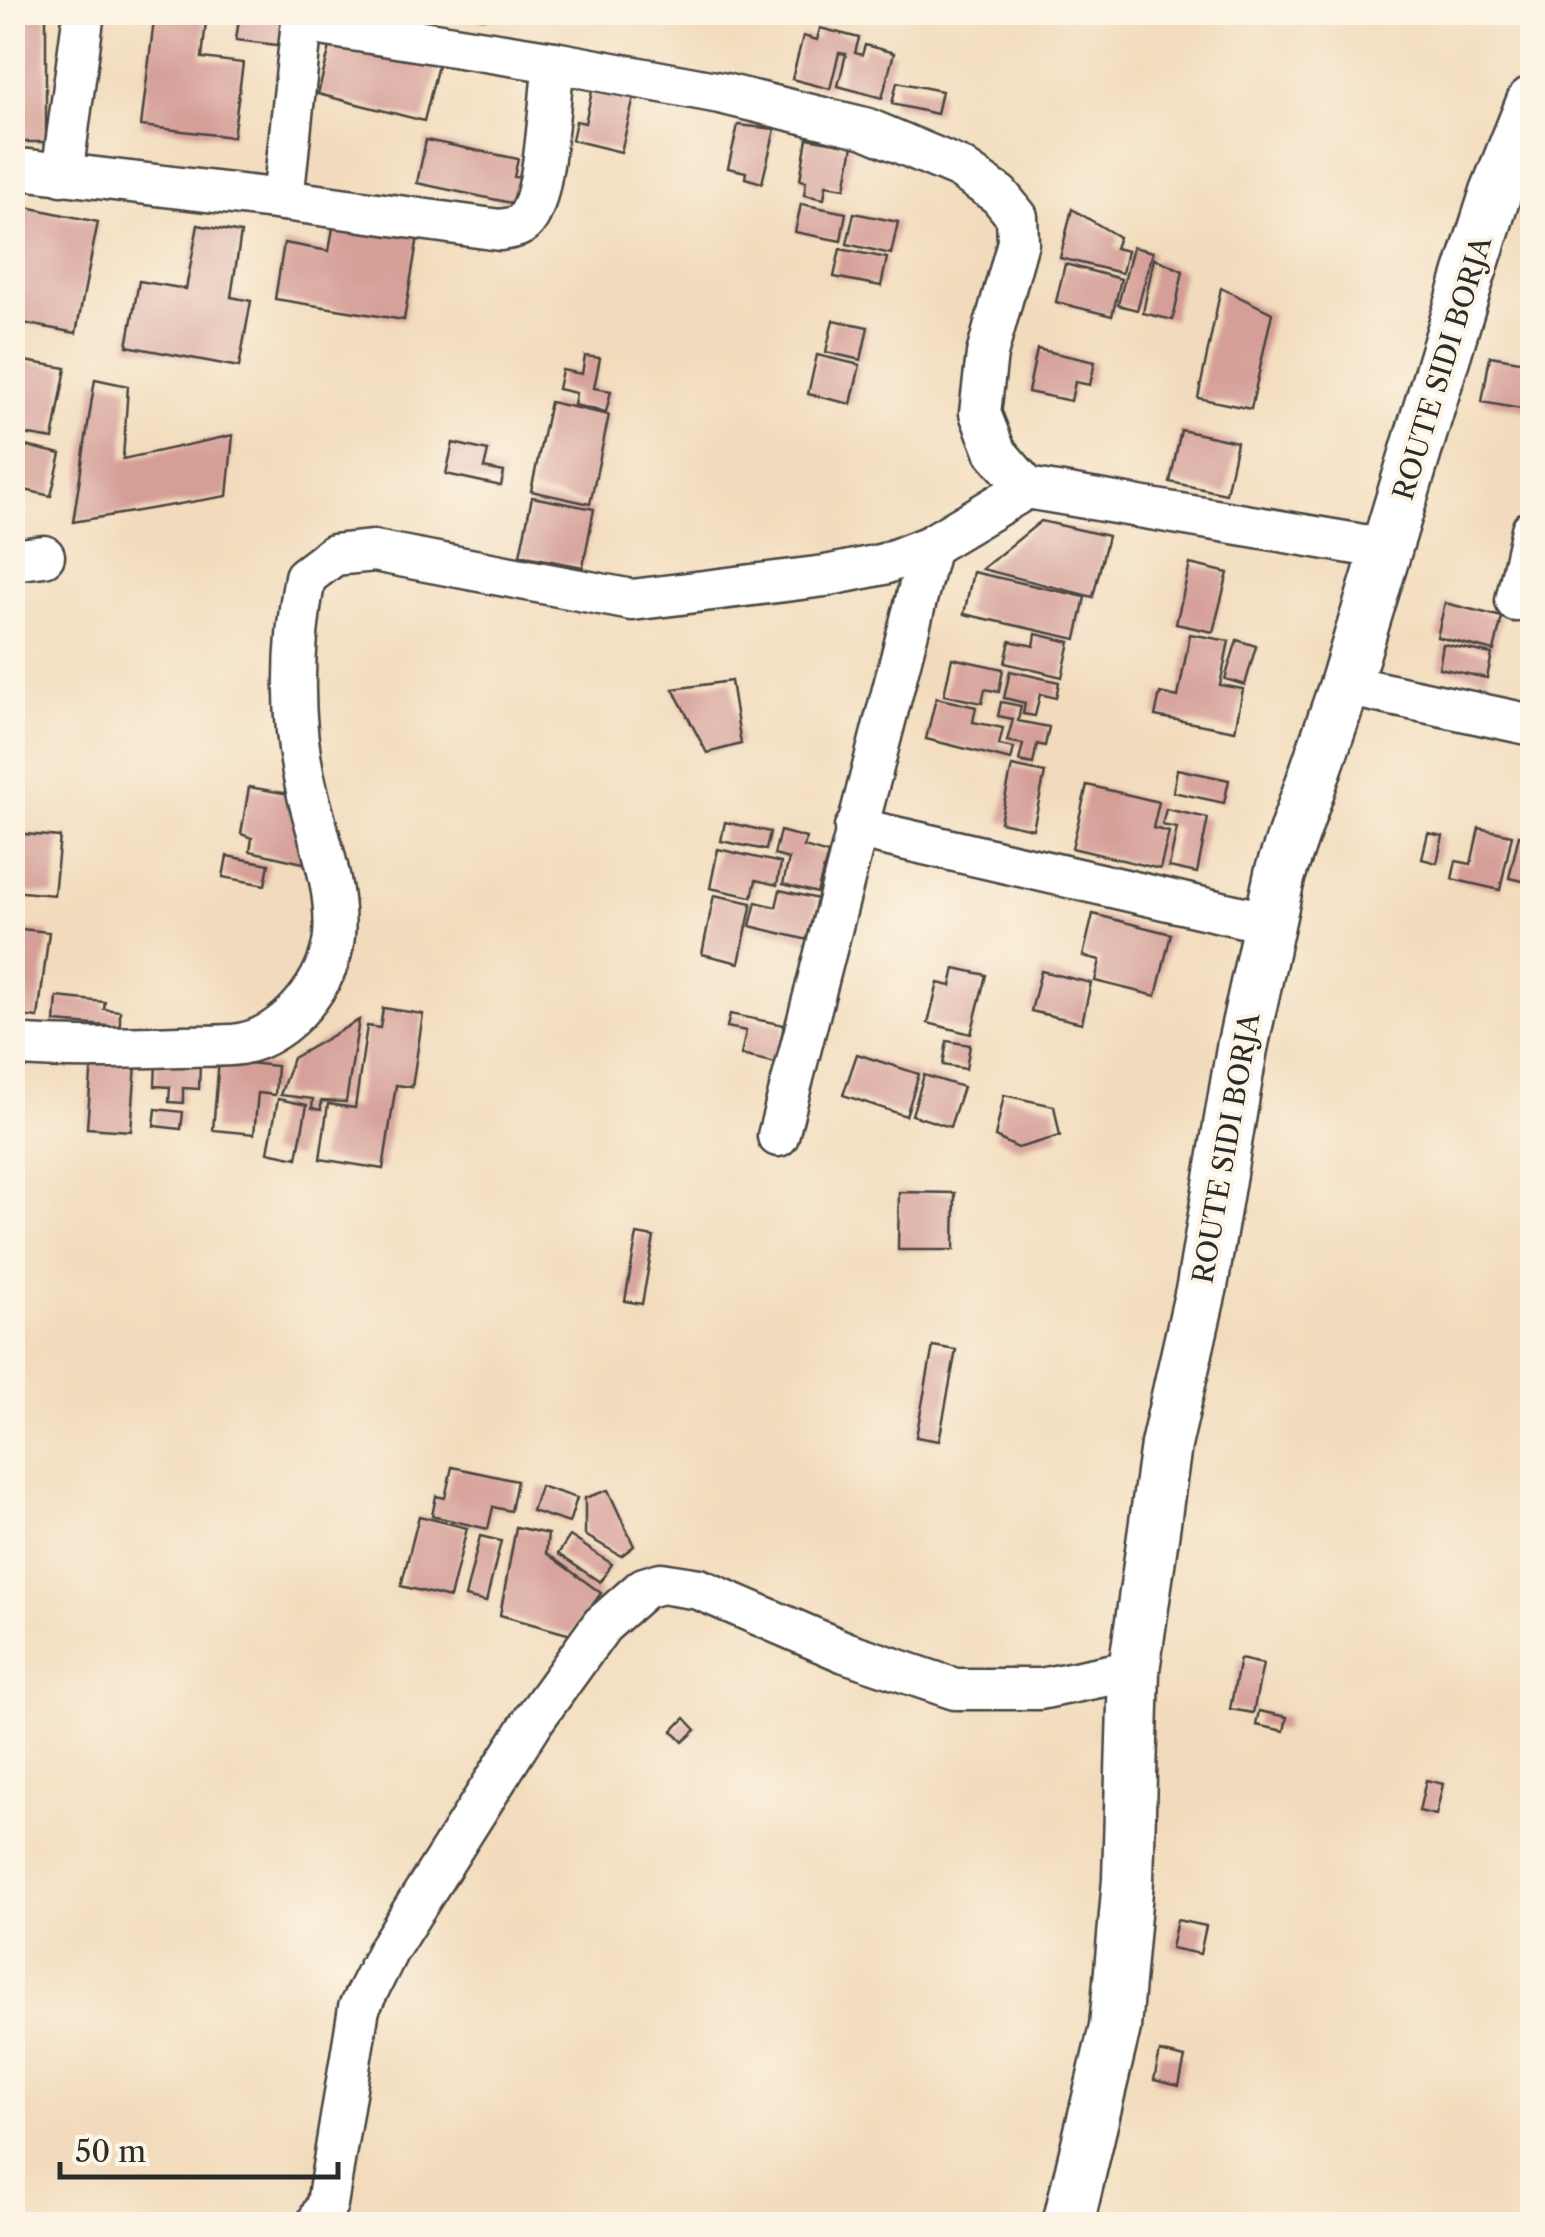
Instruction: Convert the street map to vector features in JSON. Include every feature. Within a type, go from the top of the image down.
[{"type":"street","points":[[62,175],[84,12]]},
{"type":"street","points":[[283,200],[303,17],[720,93],[864,128],[960,168],[999,195],[1018,217],[1018,242],[987,354],[980,412],[995,450],[1027,488],[1386,549]]},
{"type":"street","points":[[12,168],[500,230],[518,227],[528,218],[537,197],[554,62]]},
{"type":"street","name":"ROUTE SIDI BORJA","points":[[1068,2224],[1115,2027],[1128,1880],[1134,1670],[1166,1445],[1202,1286],[1242,1048],[1269,923],[1280,874],[1345,685],[1470,273],[1496,192],[1532,102]]},
{"type":"street","points":[[12,1044],[116,1048],[242,1044],[267,1033],[311,998],[325,971],[334,938],[325,849],[307,793],[298,722],[296,624],[305,577],[334,555],[374,551],[632,600],[825,576],[884,564],[930,546],[1027,488]]},
{"type":"street","points":[[1516,601],[1532,530]]},
{"type":"street","points":[[778,1136],[930,546]]},
{"type":"street","points":[[1345,685],[1532,725]]},
{"type":"street","points":[[855,828],[1269,923]]},
{"type":"street","points":[[317,2224],[326,2204],[359,2008],[381,1964],[546,1703],[602,1625],[644,1588],[661,1583],[699,1589],[845,1652],[955,1690],[1040,1688],[1134,1670]]},
{"type":"building","points":[[12,12],[46,16],[46,142],[12,142]]},
{"type":"building","points":[[155,12],[207,12],[202,58],[243,63],[233,137],[141,126]]},
{"type":"building","points":[[240,12],[289,12],[285,46],[236,40]]},
{"type":"building","points":[[459,12],[486,12],[485,19]]},
{"type":"building","points":[[820,28],[859,38],[855,53],[862,55],[865,45],[894,53],[882,98],[838,86],[846,54],[839,53],[830,89],[792,79],[803,36],[817,40]]},
{"type":"building","points":[[332,39],[438,65],[424,121],[318,94]]},
{"type":"building","points":[[897,82],[942,91],[937,114],[892,104]]},
{"type":"building","points":[[593,87],[634,97],[621,152],[572,140],[576,121],[585,123]]},
{"type":"building","points":[[738,125],[775,129],[762,183],[745,178],[746,172],[728,168]]},
{"type":"building","points":[[807,138],[853,146],[845,188],[826,185],[824,199],[804,195],[806,181],[800,180]]},
{"type":"building","points":[[426,140],[518,159],[514,177],[521,178],[516,204],[417,183]]},
{"type":"building","points":[[12,204],[98,222],[76,333],[12,321]]},
{"type":"building","points":[[801,204],[846,213],[841,241],[795,232]]},
{"type":"building","points":[[1072,209],[1119,237],[1115,248],[1127,251],[1122,273],[1060,258]]},
{"type":"building","points":[[854,213],[898,222],[891,254],[847,244]]},
{"type":"building","points":[[334,222],[418,236],[404,320],[275,299],[284,243],[329,251]]},
{"type":"building","points":[[198,225],[241,233],[231,297],[251,301],[239,367],[127,346],[139,281],[186,289]]},
{"type":"building","points":[[1133,247],[1153,252],[1137,310],[1118,305]]},
{"type":"building","points":[[840,249],[887,258],[881,286],[834,277]]},
{"type":"building","points":[[1154,258],[1183,271],[1173,320],[1143,313]]},
{"type":"building","points":[[1065,264],[1121,279],[1112,316],[1056,302]]},
{"type":"building","points":[[1221,288],[1272,313],[1251,409],[1198,398]]},
{"type":"building","points":[[833,320],[868,327],[861,360],[826,352]]},
{"type":"building","points":[[1037,349],[1095,362],[1090,385],[1075,382],[1071,401],[1028,392]]},
{"type":"building","points":[[817,355],[860,365],[851,404],[808,394]]},
{"type":"building","points":[[585,356],[600,358],[594,388],[611,391],[606,412],[574,405],[576,393],[558,389],[562,370],[582,374]]},
{"type":"building","points":[[1490,356],[1532,363],[1532,411],[1482,402]]},
{"type":"building","points":[[13,359],[66,368],[53,439],[12,432]]},
{"type":"building","points":[[95,379],[128,386],[123,459],[233,435],[227,496],[73,522]]},
{"type":"building","points":[[550,402],[609,415],[590,504],[531,491]]},
{"type":"building","points":[[1181,430],[1237,442],[1226,494],[1170,482]]},
{"type":"building","points":[[12,443],[61,454],[51,496],[12,487]]},
{"type":"building","points":[[453,443],[488,451],[484,468],[504,472],[501,486],[446,474]]},
{"type":"building","points":[[532,497],[594,509],[583,567],[520,555]]},
{"type":"building","points":[[1041,521],[1108,536],[1093,597],[982,569]]},
{"type":"building","points":[[1190,564],[1228,573],[1213,632],[1176,624]]},
{"type":"building","points":[[973,572],[1085,597],[1076,639],[964,614]]},
{"type":"building","points":[[1445,603],[1502,617],[1494,651],[1437,637]]},
{"type":"building","points":[[1036,634],[1070,642],[1062,677],[1005,663],[1010,641],[1034,646]]},
{"type":"building","points":[[1190,634],[1229,641],[1220,685],[1243,689],[1235,731],[1155,716],[1160,693],[1178,697]]},
{"type":"building","points":[[1237,640],[1256,646],[1245,685],[1225,679]]},
{"type":"building","points":[[1443,644],[1492,654],[1487,678],[1439,668]]},
{"type":"building","points":[[952,658],[1003,669],[999,692],[985,689],[982,703],[944,695]]},
{"type":"building","points":[[1010,671],[1059,682],[1056,698],[1040,694],[1035,716],[1023,714],[1025,703],[1004,698]]},
{"type":"building","points":[[731,681],[741,744],[707,753],[673,689]]},
{"type":"building","points":[[936,698],[976,707],[973,722],[1003,728],[999,745],[1014,748],[1011,760],[926,739]]},
{"type":"building","points":[[1001,702],[1021,706],[1018,721],[1049,727],[1045,746],[1037,744],[1033,764],[1019,761],[1023,744],[1007,741],[1013,719],[998,716]]},
{"type":"building","points":[[1012,766],[1045,773],[1033,829],[1000,822]]},
{"type":"building","points":[[1177,769],[1229,780],[1224,803],[1173,792]]},
{"type":"building","points":[[1087,785],[1159,802],[1153,828],[1169,832],[1160,869],[1072,848]]},
{"type":"building","points":[[249,787],[301,796],[321,867],[250,851],[252,838],[241,834]]},
{"type":"building","points":[[1166,809],[1208,818],[1197,873],[1169,867],[1177,828],[1162,825]]},
{"type":"building","points":[[725,822],[770,832],[766,850],[721,841]]},
{"type":"building","points":[[1479,828],[1512,835],[1500,890],[1452,879],[1456,861],[1471,864]]},
{"type":"building","points":[[780,831],[806,838],[804,847],[828,854],[817,893],[783,884],[789,859],[774,855]]},
{"type":"building","points":[[12,833],[60,837],[54,895],[12,891]]},
{"type":"building","points":[[1428,833],[1443,836],[1437,863],[1422,859]]},
{"type":"building","points":[[1519,835],[1532,838],[1532,883],[1509,878]]},
{"type":"building","points":[[718,849],[781,863],[777,885],[756,880],[752,897],[710,888]]},
{"type":"building","points":[[227,856],[269,864],[265,885],[223,877]]},
{"type":"building","points":[[780,890],[818,899],[808,940],[750,926],[756,902],[776,907]]},
{"type":"building","points":[[714,895],[752,903],[739,963],[702,954]]},
{"type":"building","points":[[1093,914],[1171,934],[1156,996],[1095,981],[1100,960],[1083,956]]},
{"type":"building","points":[[12,928],[49,932],[38,1018],[12,1015]]},
{"type":"building","points":[[955,968],[986,975],[971,1034],[928,1023],[938,983],[951,986]]},
{"type":"building","points":[[1041,971],[1091,983],[1082,1023],[1031,1011]]},
{"type":"building","points":[[57,997],[105,1002],[104,1009],[120,1011],[120,1027],[55,1022]]},
{"type":"building","points":[[383,1008],[423,1014],[412,1087],[396,1085],[383,1169],[320,1159],[328,1104],[355,1108],[367,1026],[380,1028]]},
{"type":"building","points":[[730,1014],[784,1025],[776,1063],[741,1055],[746,1031],[727,1027]]},
{"type":"building","points":[[359,1020],[346,1102],[321,1101],[321,1110],[312,1108],[313,1099],[280,1095],[293,1058]]},
{"type":"building","points":[[947,1041],[970,1045],[966,1069],[943,1065]]},
{"type":"building","points":[[857,1054],[919,1074],[906,1116],[843,1095]]},
{"type":"building","points":[[219,1060],[277,1066],[275,1095],[258,1093],[254,1134],[213,1130]]},
{"type":"building","points":[[92,1061],[136,1064],[131,1131],[87,1128]]},
{"type":"building","points":[[156,1062],[200,1064],[199,1089],[183,1088],[183,1103],[169,1102],[170,1087],[155,1086]]},
{"type":"building","points":[[924,1075],[963,1087],[950,1127],[912,1115]]},
{"type":"building","points":[[1004,1095],[1054,1106],[1060,1136],[1018,1148],[995,1137]]},
{"type":"building","points":[[278,1099],[307,1105],[297,1158],[268,1152]]},
{"type":"building","points":[[156,1109],[183,1112],[181,1129],[154,1126]]},
{"type":"building","points":[[899,1192],[955,1193],[954,1250],[898,1250]]},
{"type":"building","points":[[637,1234],[654,1237],[642,1304],[625,1301]]},
{"type":"building","points":[[933,1346],[956,1350],[939,1441],[916,1437]]},
{"type":"building","points":[[452,1467],[517,1481],[511,1511],[493,1507],[488,1529],[432,1516],[436,1496],[445,1498]]},
{"type":"building","points":[[540,1486],[577,1498],[569,1523],[532,1511]]},
{"type":"building","points":[[608,1490],[634,1546],[621,1556],[585,1535],[585,1498]]},
{"type":"building","points":[[419,1516],[467,1528],[450,1598],[401,1586]]},
{"type":"building","points":[[516,1527],[548,1534],[546,1553],[601,1593],[571,1635],[500,1615]]},
{"type":"building","points":[[480,1536],[501,1541],[486,1602],[465,1597]]},
{"type":"building","points":[[570,1536],[612,1564],[600,1582],[558,1554]]},
{"type":"building","points":[[1240,1659],[1263,1664],[1253,1713],[1230,1709]]},
{"type":"building","points":[[1259,1711],[1287,1717],[1284,1731],[1256,1725]]},
{"type":"building","points":[[685,1718],[696,1730],[683,1742],[672,1731]]},
{"type":"building","points":[[1426,1780],[1443,1784],[1436,1815],[1419,1811]]},
{"type":"building","points":[[1177,1920],[1206,1926],[1200,1954],[1171,1948]]},
{"type":"building","points":[[1160,2052],[1185,2058],[1179,2086],[1154,2080]]}]
